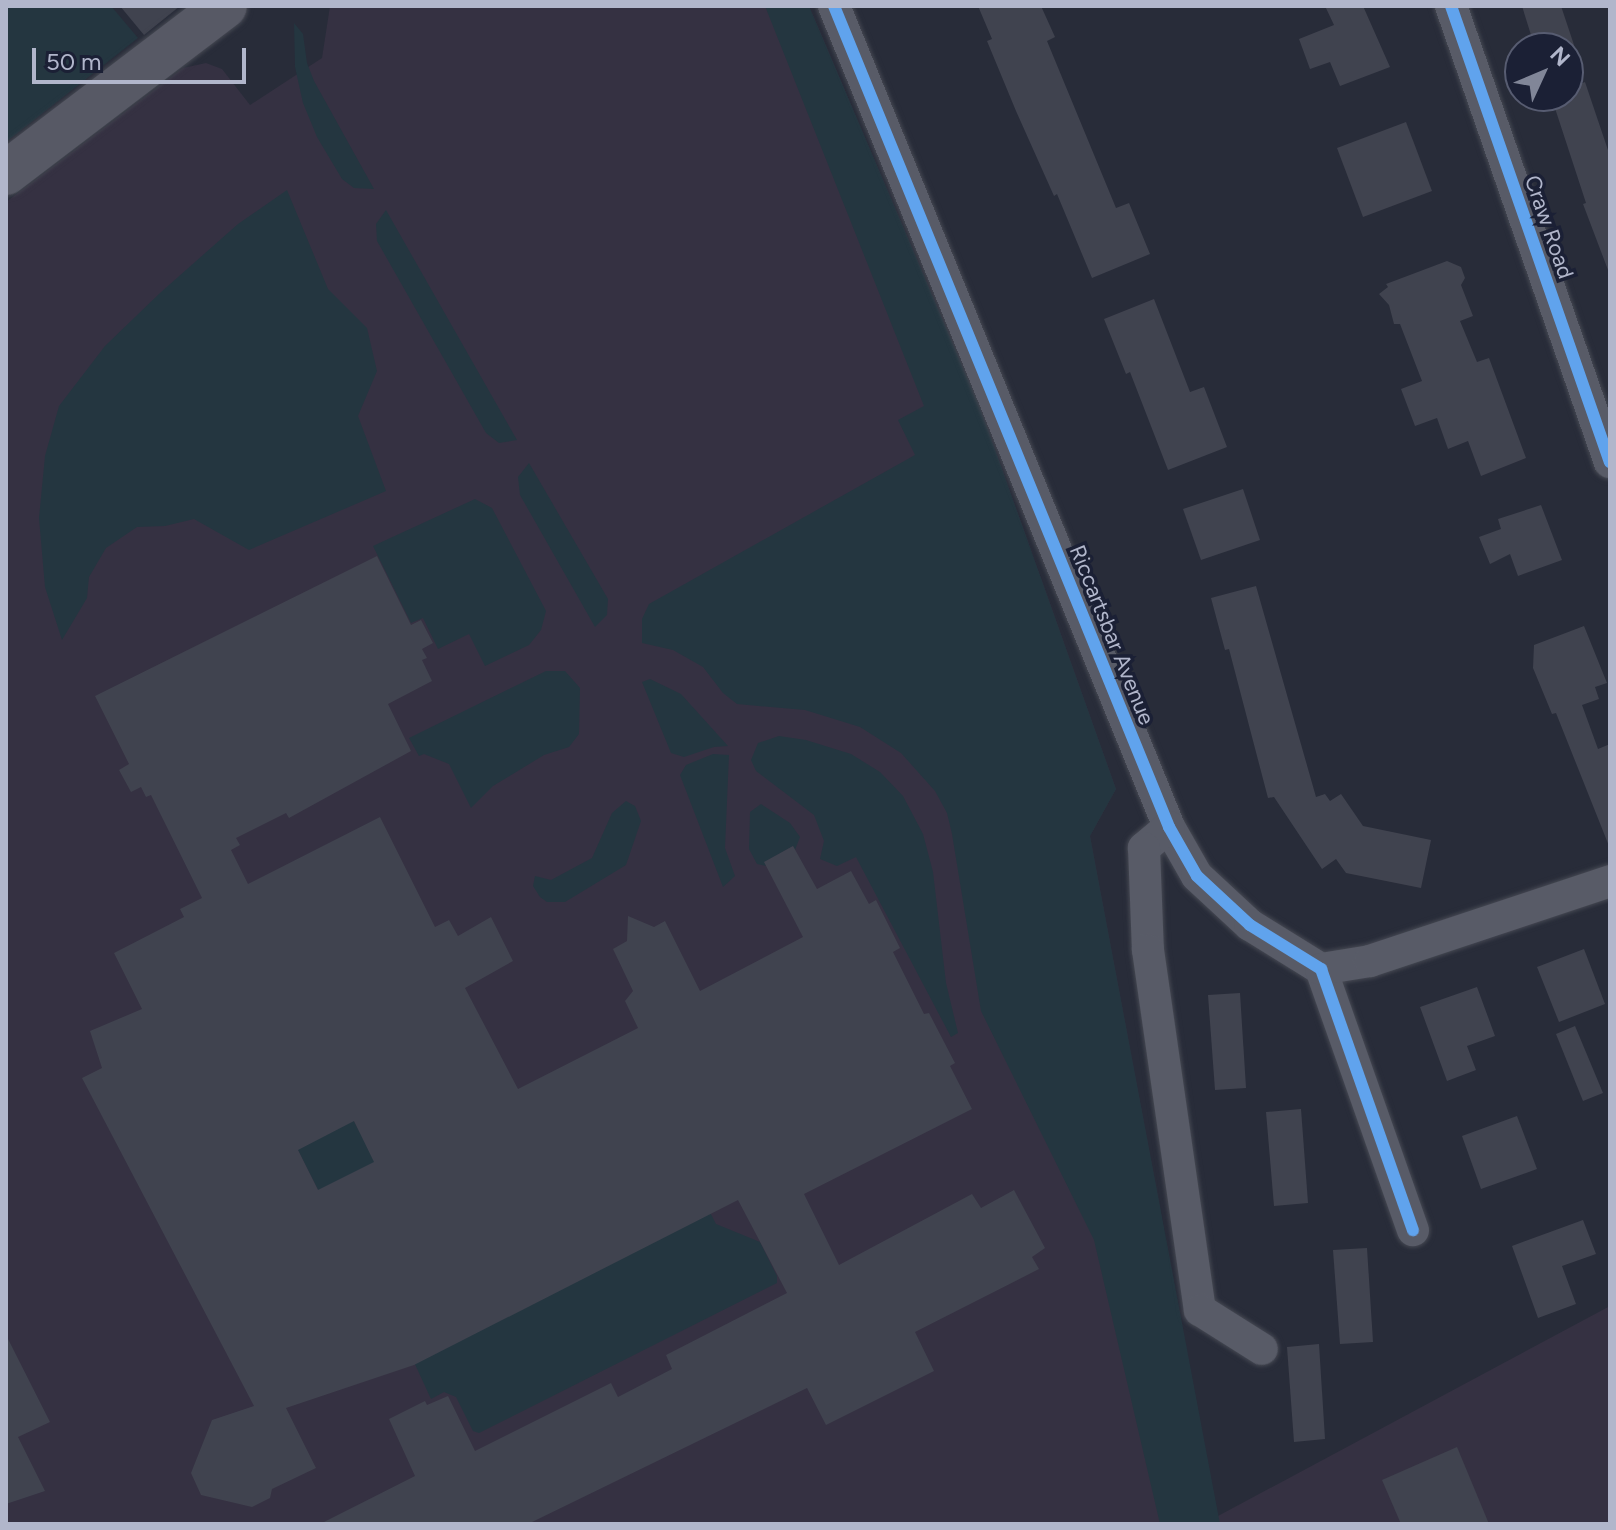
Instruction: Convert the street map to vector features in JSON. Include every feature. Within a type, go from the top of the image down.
[{"type":"main road","points":[[6,173],[225,6]]},
{"type":"street","name":"Riccartsbar Avenue","points":[[834,6],[1169,827],[1197,876],[1250,925],[1321,969]]},
{"type":"street","name":"Craw Road","points":[[1451,6],[1610,462]]},
{"type":"street","points":[[1169,827],[1144,848],[1148,950],[1200,1310],[1262,1349]]},
{"type":"street","points":[[1413,1230],[1321,969],[1370,961],[1610,881]]},
{"type":"shaded area","points":[[6,6],[111,6],[138,38],[6,142]]},
{"type":"shaded area","points":[[330,6],[809,6],[980,407],[1116,789],[1090,836],[1218,1516],[1610,1306],[1610,1524],[6,1524],[6,202],[183,68],[206,63],[222,69],[250,105],[322,58]]},
{"type":"shaded area","points":[[765,6],[809,6],[980,407],[1116,789],[1090,836],[1220,1524],[1160,1524],[1094,1240],[981,1011],[952,834],[947,813],[935,791],[901,753],[860,727],[805,710],[737,704],[723,693],[703,667],[673,650],[642,643],[642,619],[649,604],[915,455],[898,420],[924,406]]},
{"type":"shaded area","points":[[294,23],[303,34],[307,63],[314,81],[374,189],[354,188],[342,179],[317,137],[303,103],[295,67]]},
{"type":"shaded area","points":[[287,190],[328,289],[367,328],[377,371],[358,416],[386,491],[249,550],[194,519],[165,526],[137,527],[106,548],[89,577],[87,598],[62,640],[45,587],[39,518],[45,456],[59,406],[105,346],[160,293],[238,224]]},
{"type":"shaded area","points":[[386,210],[517,440],[499,443],[486,433],[377,241],[376,224]]},
{"type":"shaded area","points":[[529,463],[608,599],[607,615],[595,627],[520,495],[518,477]]},
{"type":"shaded area","points":[[475,499],[492,508],[546,611],[541,630],[529,645],[485,666],[469,634],[438,649],[423,618],[411,623],[373,546]]},
{"type":"shaded area","points":[[546,671],[565,671],[580,688],[579,734],[569,747],[544,755],[493,786],[471,808],[449,764],[424,754],[419,756],[409,738]]},
{"type":"shaded area","points":[[650,679],[681,694],[728,746],[714,747],[684,757],[671,753],[642,682]]},
{"type":"shaded area","points":[[779,736],[806,740],[851,754],[880,772],[903,796],[923,834],[933,872],[946,983],[958,1033],[951,1037],[856,857],[837,866],[820,859],[824,841],[814,815],[756,771],[751,760],[758,743]]},
{"type":"shaded area","points":[[713,754],[729,755],[725,848],[735,876],[723,887],[680,775],[686,765]]},
{"type":"shaded area","points":[[626,801],[635,806],[641,821],[626,865],[565,902],[547,902],[540,897],[533,886],[535,876],[551,880],[592,858],[612,813]]},
{"type":"shaded area","points":[[761,804],[790,823],[800,837],[795,850],[793,846],[765,862],[766,866],[757,864],[749,849],[750,812]]},
{"type":"shaded area","points":[[343,1099],[360,1133],[381,1122],[367,1286],[284,1123]]},
{"type":"shaded area","points":[[686,1166],[716,1224],[760,1242],[777,1276],[777,1283],[479,1433],[473,1431],[456,1397],[444,1392],[431,1399],[408,1349]]},
{"type":"building","points":[[120,6],[180,6],[144,35]]},
{"type":"building","points":[[978,6],[1041,6],[1055,37],[1047,41],[1116,208],[1129,203],[1150,254],[1092,278],[1057,194],[1054,196],[1016,111],[987,41],[992,39]]},
{"type":"building","points":[[1325,6],[1363,6],[1390,67],[1340,86],[1330,62],[1310,69],[1299,39],[1334,25]]},
{"type":"building","points":[[1522,6],[1561,6],[1570,32],[1530,32]]},
{"type":"building","points":[[1584,82],[1610,156],[1608,270],[1583,204],[1586,203],[1556,112],[1584,112]]},
{"type":"building","points":[[1406,122],[1432,191],[1363,217],[1337,148]]},
{"type":"building","points":[[1447,261],[1461,267],[1465,278],[1461,285],[1473,316],[1460,321],[1477,362],[1489,358],[1526,458],[1481,476],[1468,441],[1448,449],[1437,418],[1415,426],[1401,389],[1422,381],[1400,324],[1394,324],[1389,305],[1379,294],[1388,287],[1386,284]]},
{"type":"building","points":[[1154,299],[1190,392],[1204,387],[1227,447],[1168,470],[1130,372],[1126,374],[1104,319]]},
{"type":"building","points":[[1243,489],[1260,540],[1201,560],[1183,509]]},
{"type":"building","points":[[1541,505],[1562,560],[1518,576],[1510,554],[1490,564],[1479,537],[1501,529],[1498,519]]},
{"type":"building","points":[[377,556],[411,625],[421,620],[433,643],[422,649],[427,658],[422,660],[432,681],[388,704],[411,751],[289,818],[286,813],[236,838],[240,845],[231,850],[248,884],[380,817],[435,927],[449,920],[458,936],[491,917],[513,961],[465,988],[518,1089],[638,1028],[625,1001],[633,991],[613,949],[627,941],[628,916],[654,927],[665,921],[700,991],[803,937],[764,862],[793,846],[817,889],[851,871],[869,904],[876,900],[900,948],[893,952],[924,1014],[929,1013],[955,1063],[950,1066],[972,1109],[804,1194],[839,1265],[972,1194],[981,1208],[1014,1190],[1045,1248],[1032,1257],[1039,1269],[915,1332],[934,1371],[826,1425],[807,1388],[528,1524],[320,1524],[415,1476],[389,1419],[425,1401],[427,1405],[448,1396],[475,1451],[611,1383],[618,1397],[672,1369],[666,1355],[787,1293],[738,1200],[414,1365],[286,1408],[316,1468],[272,1489],[270,1498],[252,1507],[201,1495],[191,1473],[212,1420],[254,1406],[82,1078],[102,1068],[90,1031],[142,1009],[114,953],[184,917],[180,909],[202,898],[151,795],[146,797],[141,787],[131,792],[119,770],[129,764],[95,696]],"holes":[[[354,1121],[374,1162],[318,1190],[298,1150]]]},
{"type":"building","points":[[1256,586],[1316,797],[1325,794],[1330,801],[1341,794],[1363,826],[1431,840],[1421,888],[1346,873],[1336,859],[1322,869],[1274,797],[1268,798],[1229,649],[1225,650],[1211,598]]},
{"type":"building","points":[[1584,626],[1607,683],[1595,687],[1599,699],[1582,705],[1598,749],[1610,744],[1609,846],[1556,713],[1552,714],[1533,668],[1534,645]]},
{"type":"building","points":[[1584,949],[1605,1004],[1559,1022],[1537,967]]},
{"type":"building","points":[[1477,987],[1495,1036],[1467,1046],[1476,1070],[1447,1081],[1420,1007]]},
{"type":"building","points":[[1240,993],[1246,1088],[1215,1090],[1208,995]]},
{"type":"building","points":[[1575,1026],[1603,1093],[1583,1101],[1556,1034]]},
{"type":"building","points":[[1301,1109],[1308,1203],[1274,1206],[1266,1112]]},
{"type":"building","points":[[1517,1116],[1537,1169],[1481,1189],[1462,1136]]},
{"type":"building","points":[[1583,1220],[1596,1254],[1562,1266],[1576,1304],[1538,1318],[1512,1246]]},
{"type":"building","points":[[1367,1248],[1373,1342],[1340,1344],[1333,1250]]},
{"type":"building","points":[[6,1335],[50,1422],[18,1437],[45,1491],[6,1504]]},
{"type":"building","points":[[1319,1344],[1325,1439],[1294,1442],[1287,1347]]},
{"type":"building","points":[[1457,1447],[1489,1524],[1401,1524],[1382,1480]]},
{"type":"cycle path","points":[[834,6],[1169,827],[1197,876],[1250,925],[1321,969],[1413,1230]]},
{"type":"cycle path","points":[[1451,6],[1610,462]]}]
